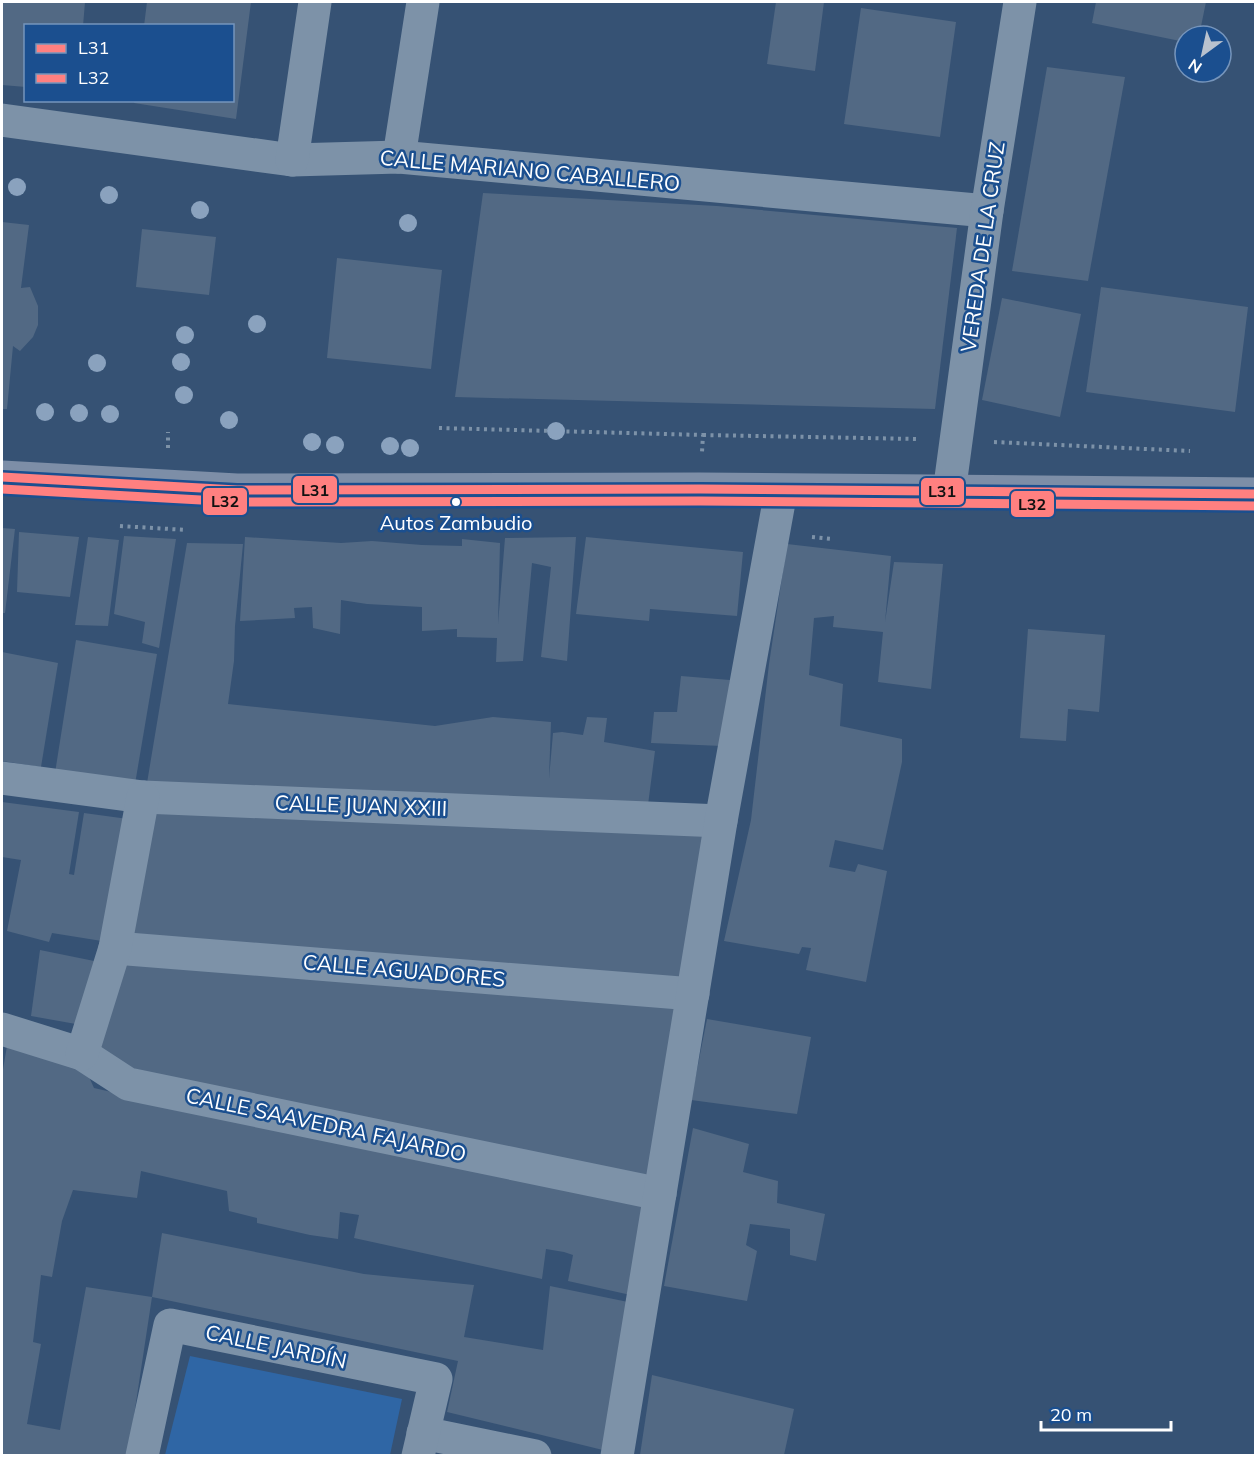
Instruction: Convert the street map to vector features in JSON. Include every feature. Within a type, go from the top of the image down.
[{"type":"main road","points":[[2,477],[237,490],[700,489],[1256,494]]},
{"type":"street","points":[[292,160],[315,2]]},
{"type":"street","points":[[399,157],[423,2]]},
{"type":"street","name":"VEREDA DE LA CRUZ","points":[[949,493],[987,211],[1020,2]]},
{"type":"street","name":"CALLE MARIANO CABALLERO","points":[[2,120],[292,160],[399,157],[987,211]]},
{"type":"street","points":[[617,1455],[721,821],[781,491]]},
{"type":"street","name":"CALLE JUAN XXIII","points":[[2,778],[143,797],[721,821]]},
{"type":"street","points":[[82,1054],[115,948],[143,797]]},
{"type":"street","name":"CALLE AGUADORES","points":[[115,948],[693,994]]},
{"type":"street","name":"CALLE SAAVEDRA FAJARDO","points":[[2,1029],[82,1054],[128,1084],[660,1194]]},
{"type":"street","name":"CALLE JARDÍN","points":[[142,1455],[170,1325],[436,1379],[421,1444]]},
{"type":"street","points":[[421,1444],[535,1455]]},
{"type":"path","points":[[439,428],[702,435],[700,489]]},
{"type":"shaded area","points":[[190,1356],[402,1399],[390,1455],[165,1455]]},
{"type":"building","points":[[2,2],[85,2],[83,24],[24,24],[24,87],[2,85]]},
{"type":"building","points":[[147,2],[251,2],[236,119],[134,103],[234,102],[234,24],[144,24]]},
{"type":"building","points":[[776,2],[824,2],[815,71],[767,64]]},
{"type":"building","points":[[1096,2],[1206,2],[1201,24],[1173,24],[1173,40],[1092,23]]},
{"type":"building","points":[[861,8],[956,22],[940,137],[844,124]]},
{"type":"building","points":[[1047,67],[1125,77],[1088,281],[1012,271]]},
{"type":"building","points":[[483,193],[717,206],[957,228],[935,409],[455,397]]},
{"type":"building","points":[[2,222],[29,225],[21,288],[30,287],[38,306],[38,325],[33,337],[20,351],[13,346],[7,409],[2,409]]},
{"type":"building","points":[[142,229],[216,237],[209,295],[136,287]]},
{"type":"building","points":[[337,258],[442,270],[431,369],[327,358]]},
{"type":"building","points":[[1101,287],[1248,307],[1235,412],[1086,392]]},
{"type":"building","points":[[1002,298],[1081,314],[1060,417],[982,400]]},
{"type":"building","points":[[2,528],[15,529],[5,613],[2,613]]},
{"type":"building","points":[[19,532],[79,537],[70,597],[17,592]]},
{"type":"building","points":[[124,536],[176,539],[159,648],[142,643],[145,622],[114,614]]},
{"type":"building","points":[[88,537],[119,540],[108,626],[75,625]]},
{"type":"building","points":[[245,537],[341,543],[372,541],[462,546],[462,539],[500,543],[498,624],[505,538],[576,537],[567,661],[541,657],[551,567],[532,563],[523,661],[496,662],[497,638],[457,637],[457,629],[422,631],[422,607],[341,600],[340,634],[313,628],[312,607],[294,608],[295,618],[240,621]]},
{"type":"building","points":[[586,537],[743,552],[737,616],[650,609],[649,621],[576,614]]},
{"type":"building","points":[[187,543],[243,544],[234,661],[228,704],[435,726],[493,717],[551,722],[549,779],[553,733],[583,735],[587,717],[607,718],[604,742],[655,751],[648,805],[147,783]]},
{"type":"building","points":[[787,544],[891,556],[885,622],[894,562],[943,564],[931,689],[878,682],[883,632],[833,627],[834,616],[814,618],[809,675],[843,684],[840,726],[902,739],[902,762],[883,850],[835,840],[829,867],[855,872],[858,864],[887,871],[866,982],[806,970],[811,948],[802,947],[799,954],[724,941],[751,820],[769,664]]},
{"type":"building","points":[[1028,629],[1105,635],[1099,712],[1068,709],[1066,741],[1020,738]]},
{"type":"building","points":[[76,640],[157,654],[135,784],[55,773]]},
{"type":"building","points":[[2,652],[58,663],[41,767],[2,761]]},
{"type":"building","points":[[681,676],[730,680],[722,746],[651,743],[654,712],[677,712]]},
{"type":"building","points":[[2,802],[79,812],[69,874],[74,875],[84,813],[128,819],[108,942],[52,933],[49,942],[7,931],[21,860],[2,857]]},
{"type":"building","points":[[155,807],[705,835],[685,984],[118,935]]},
{"type":"building","points":[[40,950],[104,963],[87,1026],[31,1016]]},
{"type":"building","points":[[124,959],[685,1001],[655,1178],[131,1070],[93,1049]]},
{"type":"building","points":[[707,1019],[811,1037],[797,1114],[691,1100]]},
{"type":"building","points":[[7,1046],[81,1059],[94,1088],[646,1203],[635,1296],[568,1281],[573,1255],[564,1252],[546,1249],[542,1279],[354,1238],[359,1215],[340,1212],[338,1239],[310,1235],[257,1223],[257,1218],[229,1211],[227,1191],[141,1171],[137,1198],[73,1190],[62,1221],[52,1277],[41,1275],[33,1342],[41,1344],[27,1424],[60,1430],[86,1287],[152,1297],[128,1455],[2,1455],[2,1075]]},
{"type":"building","points":[[693,1128],[749,1144],[743,1172],[778,1181],[777,1203],[825,1214],[816,1261],[790,1255],[790,1229],[750,1224],[746,1245],[757,1251],[747,1301],[664,1286]]},
{"type":"building","points":[[162,1233],[364,1274],[474,1285],[464,1337],[543,1350],[550,1286],[633,1303],[607,1451],[447,1412],[458,1361],[152,1297]]},
{"type":"building","points":[[652,1375],[794,1409],[784,1455],[640,1455]]},
{"type":"transit line","name":"L31","points":[[2,477],[237,490],[700,489],[1256,494]]},
{"type":"transit line","name":"L32","points":[[2,489],[237,502],[700,501],[1256,506]]},
{"type":"place","name":"Autos Zambudio","points":[[456,502]]}]
